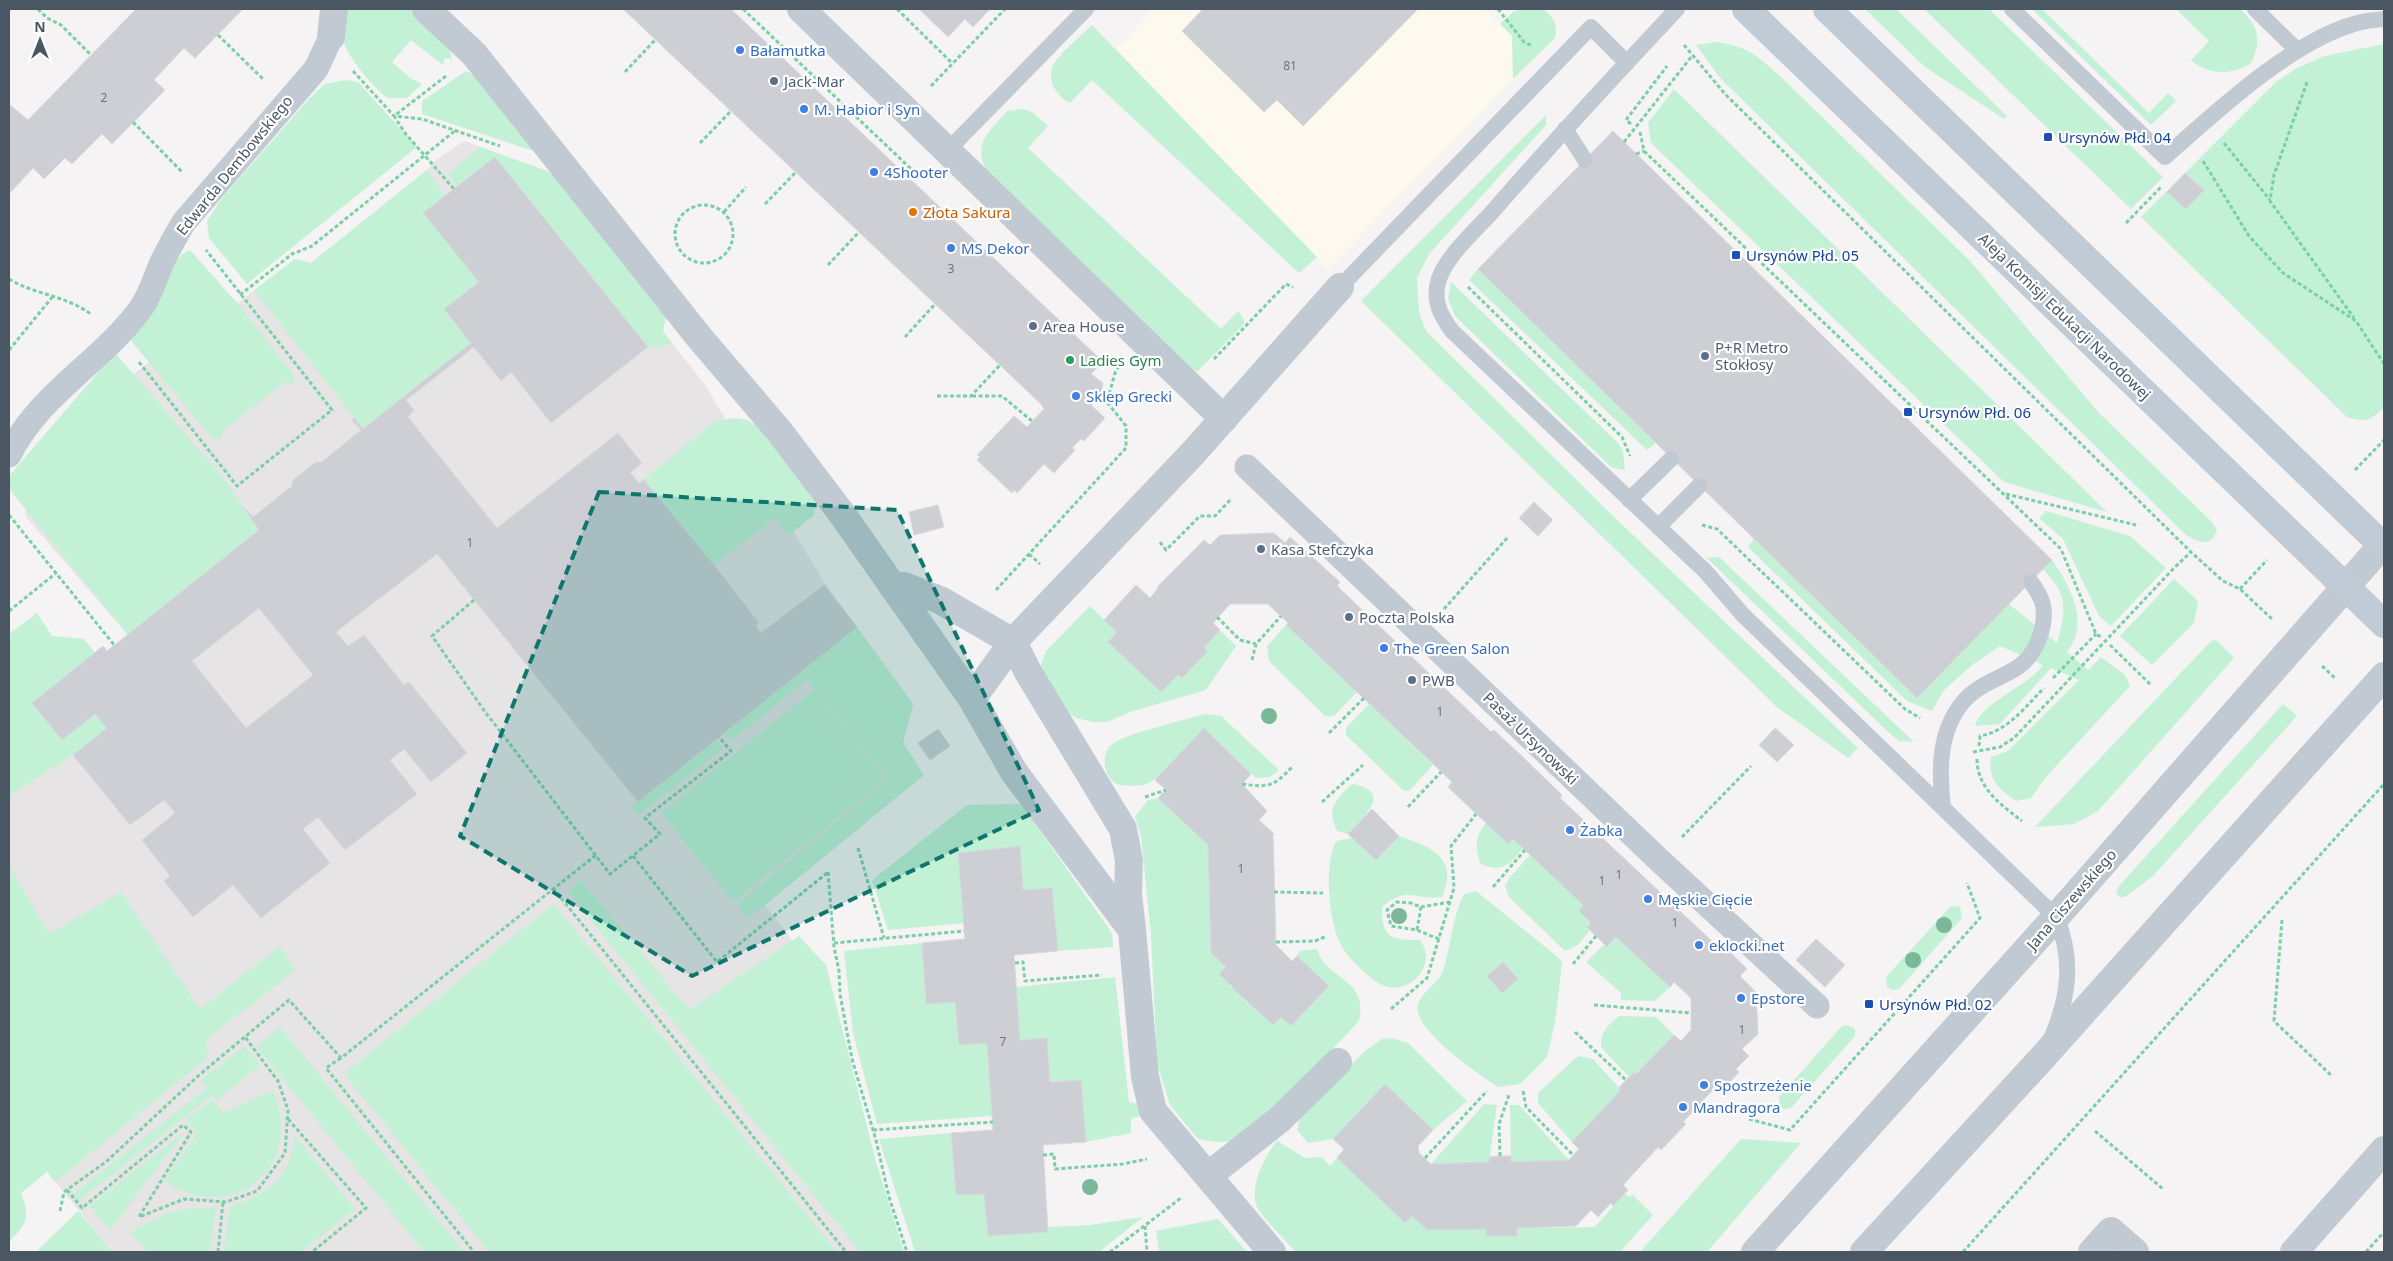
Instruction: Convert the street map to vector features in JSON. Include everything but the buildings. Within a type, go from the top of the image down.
[{"type":"main road","name":"Aleja Komisji Edukacji Narodowej","points":[[1746,9],[2384,624]]},
{"type":"main road","points":[[1827,9],[2384,545]]},
{"type":"street","points":[[426,9],[474,54],[842,514],[972,699],[1014,772],[1132,930]]},
{"type":"street","points":[[801,9],[1224,419]]},
{"type":"street","name":"Edwarda Dembowskiego","points":[[9,455],[16,441],[42,406],[118,336],[140,309],[171,244],[184,222],[316,69],[330,24]]},
{"type":"street","points":[[972,699],[1013,642],[1224,419],[1340,287]]},
{"type":"street","name":"Pasaż Ursynowski","points":[[1251,471],[1659,860],[1817,1006]]},
{"type":"street","name":"Jana Ciszewskiego","points":[[1755,1252],[2056,917],[2296,642],[2384,545]]},
{"type":"street","points":[[893,587],[904,586],[940,600],[1013,642],[1028,672],[1123,830],[1129,861],[1128,895],[1145,1077],[1153,1111],[1272,1252]]},
{"type":"street","points":[[1864,1252],[2043,1057],[2384,676]]},
{"type":"street","points":[[1208,1175],[1280,1119],[1338,1062]]},
{"type":"street","points":[[2294,1252],[2384,1150]]},
{"type":"street","points":[[2092,1252],[2111,1231],[2135,1252]]},
{"type":"lane","points":[[947,151],[1086,9]]},
{"type":"lane","points":[[1677,9],[1566,129],[1443,269],[1436,292],[1442,318],[1452,331],[1706,572],[1743,615],[2056,917],[2066,945],[2068,960],[2067,987],[2058,1023],[2043,1057]]},
{"type":"lane","points":[[2012,9],[2165,157],[2206,121],[2297,50],[2324,36],[2354,16],[2384,19]]},
{"type":"lane","points":[[2255,9],[2297,50]]},
{"type":"lane","points":[[1340,287],[1591,27],[1627,63]]},
{"type":"lane","points":[[1566,129],[1585,160]]},
{"type":"lane","points":[[1629,500],[1671,459]]},
{"type":"lane","points":[[1658,527],[1698,486]]},
{"type":"lane","points":[[1943,808],[1940,762],[1942,745],[1956,713],[1978,688],[2019,666],[2029,656],[2041,633],[2044,618],[2043,605],[2039,594],[2030,582]]},
{"type":"path","points":[[38,9],[48,18],[61,25],[91,55]]},
{"type":"path","points":[[897,9],[952,63]]},
{"type":"path","points":[[928,88],[1005,9]]},
{"type":"path","points":[[1498,9],[1524,42],[1563,57]]},
{"type":"path","points":[[330,24],[424,156],[454,189]]},
{"type":"path","points":[[218,35],[254,71]]},
{"type":"path","points":[[2270,201],[2274,175],[2289,128],[2324,36]]},
{"type":"path","points":[[626,72],[656,40]]},
{"type":"path","points":[[1685,46],[1725,94],[2192,552],[2223,581],[2240,589],[2361,701]]},
{"type":"path","points":[[394,116],[474,54]]},
{"type":"path","points":[[1624,142],[1692,56]]},
{"type":"path","points":[[1631,124],[1626,120],[1669,64]]},
{"type":"path","points":[[700,143],[731,111]]},
{"type":"path","points":[[394,116],[422,119],[501,146]]},
{"type":"path","points":[[2206,121],[2270,201],[2356,321],[2384,364]]},
{"type":"path","points":[[133,122],[175,166]]},
{"type":"path","points":[[240,295],[292,254],[312,246],[456,130]]},
{"type":"path","points":[[1640,132],[1644,151],[2061,549],[2096,634],[2101,637]]},
{"type":"path","points":[[1636,154],[1644,151]]},
{"type":"path","points":[[2201,157],[2249,236],[2278,267],[2356,321]]},
{"type":"path","points":[[765,204],[796,172]]},
{"type":"path","points":[[724,212],[746,187]]},
{"type":"path","points":[[701,204],[713,206],[724,212],[731,222],[734,234],[731,246],[724,256],[713,262],[698,263],[684,256],[676,244],[675,228],[680,217],[689,208],[701,204]]},
{"type":"path","points":[[143,367],[237,486],[332,410],[184,222]]},
{"type":"path","points":[[828,265],[859,232]]},
{"type":"path","points":[[1461,280],[1622,437],[1632,462]]},
{"type":"path","points":[[10,281],[54,295],[82,307],[118,336]]},
{"type":"path","points":[[9,350],[54,295]]},
{"type":"path","points":[[905,337],[935,304]]},
{"type":"path","points":[[971,396],[1000,365]]},
{"type":"path","points":[[990,596],[1126,448],[1126,426],[1107,402],[1115,373],[1119,366]]},
{"type":"path","points":[[937,396],[1002,396],[1032,421]]},
{"type":"path","points":[[2365,459],[2384,440]]},
{"type":"path","points":[[1165,536],[1159,543],[1166,550],[1200,516],[1215,516],[1251,471]]},
{"type":"path","points":[[2005,494],[2136,525]]},
{"type":"path","points":[[9,515],[115,646]]},
{"type":"path","points":[[1695,524],[1717,529],[1904,710],[1928,722]]},
{"type":"path","points":[[1453,599],[1508,537]]},
{"type":"path","points":[[1971,752],[1989,751],[2000,747],[2014,738],[2175,567],[2192,552]]},
{"type":"path","points":[[2240,589],[2262,566]]},
{"type":"path","points":[[9,611],[56,573]]},
{"type":"path","points":[[474,600],[432,636],[486,713],[610,874],[660,834],[645,818],[731,751],[719,737]]},
{"type":"path","points":[[1252,660],[1256,644],[1282,616]]},
{"type":"path","points":[[1217,617],[1240,640],[1256,644]]},
{"type":"path","points":[[2110,645],[2151,685]]},
{"type":"path","points":[[1329,733],[1364,698]]},
{"type":"path","points":[[1977,759],[1979,773],[1986,788],[1998,802],[2022,821]]},
{"type":"path","points":[[1322,802],[1363,765]]},
{"type":"path","points":[[1242,784],[1268,785],[1279,781],[1293,766]]},
{"type":"path","points":[[1691,828],[1751,766]]},
{"type":"path","points":[[1408,807],[1441,772]]},
{"type":"path","points":[[1963,1252],[2384,784]]},
{"type":"path","points":[[1152,795],[1166,790]]},
{"type":"path","points":[[1391,1009],[1427,978],[1454,888],[1451,846],[1476,814]]},
{"type":"path","points":[[858,848],[884,938]]},
{"type":"path","points":[[1492,887],[1525,850]]},
{"type":"path","points":[[474,1252],[326,1068],[596,854]]},
{"type":"path","points":[[633,856],[717,962],[828,872],[834,943],[852,1059],[873,1130],[889,1197],[907,1252]]},
{"type":"path","points":[[1749,1119],[1790,1130],[1980,918],[1967,883]]},
{"type":"path","points":[[553,888],[846,1252]]},
{"type":"path","points":[[1274,892],[1323,892]]},
{"type":"path","points":[[1439,939],[1417,930],[1391,926],[1387,910],[1397,902],[1411,903],[1421,907],[1450,902]]},
{"type":"path","points":[[1417,930],[1421,907]]},
{"type":"path","points":[[2282,920],[2274,1021],[2332,1076]]},
{"type":"path","points":[[834,943],[964,931]]},
{"type":"path","points":[[1276,942],[1315,941],[1327,936]]},
{"type":"path","points":[[1573,964],[1596,936]]},
{"type":"path","points":[[1015,963],[1023,962],[1025,981],[1135,972]]},
{"type":"path","points":[[60,1211],[64,1192],[107,1161],[198,1076],[289,1000],[341,1058]]},
{"type":"path","points":[[1594,1005],[1691,1013]]},
{"type":"path","points":[[1575,1032],[1626,1080]]},
{"type":"path","points":[[67,1190],[82,1208],[183,1125],[191,1132],[139,1217],[184,1199],[223,1202],[257,1191],[285,1153],[288,1110],[278,1081],[245,1037]]},
{"type":"path","points":[[1425,1158],[1487,1091]]},
{"type":"path","points":[[1522,1091],[1526,1107],[1573,1155]]},
{"type":"path","points":[[1500,1156],[1499,1124],[1509,1094]]},
{"type":"path","points":[[287,1118],[366,1208],[312,1252]]},
{"type":"path","points":[[873,1130],[993,1122]]},
{"type":"path","points":[[2095,1131],[2163,1190]]},
{"type":"path","points":[[1043,1155],[1054,1154],[1055,1169],[1123,1164]]},
{"type":"path","points":[[1110,1252],[1208,1175]]},
{"type":"path","points":[[218,1252],[223,1202]]},
{"type":"path","points":[[1145,1226],[1147,1252]]},
{"type":"path","points":[[2366,1252],[2384,1232]]},
{"type":"highlighted area","points":[[599,492],[897,510],[1039,810],[692,976],[460,836]]},
{"type":"shaded area","points":[[1154,9],[1484,9],[1512,35],[1513,79],[1328,269],[1116,49]]},
{"type":"shaded area","points":[[464,141],[555,174],[667,311],[663,331],[705,385],[824,582],[913,704],[903,743],[924,775],[765,905],[814,968],[898,1252],[112,1252],[9,1124],[9,724],[35,707],[32,703],[103,646],[107,651],[128,635],[25,516],[32,475],[92,407],[224,303],[230,309],[295,259],[311,263],[427,170],[436,160]]},
{"type":"green space","points":[[347,9],[414,9],[447,35],[452,60],[449,58],[444,59],[443,65],[411,40],[392,62],[410,78],[422,84],[407,98],[387,98],[364,75],[344,44],[343,34]]},
{"type":"green space","points":[[1521,9],[1545,10],[1555,22],[1556,33],[1555,38],[1513,79],[1512,36],[1500,24],[1513,12]]},
{"type":"green space","points":[[1865,9],[1896,9],[2007,116],[2004,119],[1925,67]]},
{"type":"green space","points":[[1924,9],[1989,9],[2163,177],[2131,209]]},
{"type":"green space","points":[[2032,9],[2042,9],[2149,113],[2168,93],[2176,101],[2151,125]]},
{"type":"green space","points":[[2176,9],[2240,9],[2251,21],[2257,34],[2257,48],[2251,63],[2228,72],[2212,71],[2197,65],[2191,60],[2209,41]]},
{"type":"green space","points":[[1092,25],[1317,257],[1299,273],[1092,80],[1070,103],[1057,92],[1051,76],[1054,64],[1066,49]]},
{"type":"green space","points":[[1716,42],[1737,46],[1766,64],[1970,261],[2099,413],[2211,521],[2217,530],[2214,536],[2204,542],[2186,535],[1721,79],[1696,45]]},
{"type":"green space","points":[[2384,44],[2384,407],[2375,416],[2367,420],[2359,420],[2347,417],[2141,217],[2276,82],[2297,68],[2324,56]]},
{"type":"green space","points":[[466,71],[477,77],[540,153],[422,114],[422,101]]},
{"type":"green space","points":[[346,80],[358,82],[417,147],[247,284],[209,238],[207,221],[222,198],[309,99],[325,84]]},
{"type":"green space","points":[[1674,89],[2107,512],[2004,482],[1651,143],[1648,123]]},
{"type":"green space","points":[[1023,109],[1032,112],[1048,126],[1028,148],[1221,329],[1238,311],[1244,320],[1244,324],[1198,371],[1193,370],[986,171],[981,152],[985,138],[1007,111]]},
{"type":"green space","points":[[1546,115],[1546,125],[1429,254],[1417,278],[1419,312],[1426,331],[1613,516],[1858,748],[1848,758],[1777,707],[1361,301]]},
{"type":"green space","points":[[480,147],[555,174],[667,311],[663,331],[671,342],[660,348],[648,347],[495,157],[457,186],[448,174]]},
{"type":"green space","points":[[427,170],[445,196],[423,213],[479,282],[444,309],[471,343],[363,429],[254,290],[295,259],[311,263]]},
{"type":"green space","points":[[190,250],[238,304],[292,373],[295,380],[290,384],[286,381],[221,432],[223,435],[220,439],[211,437],[132,342],[129,333],[130,325],[181,255]]},
{"type":"green space","points":[[1478,269],[1656,443],[1647,450],[1469,280]]},
{"type":"green space","points":[[1451,282],[1618,443],[1623,451],[1625,470],[1611,467],[1455,316],[1448,299]]},
{"type":"green space","points":[[115,353],[222,476],[259,530],[128,635],[9,489],[9,476]]},
{"type":"green space","points":[[734,418],[747,420],[760,427],[817,501],[813,516],[789,535],[775,518],[714,565],[643,480],[715,421]]},
{"type":"green space","points":[[2046,511],[2130,536],[2166,568],[2111,626],[2099,616],[2063,539],[2039,518]]},
{"type":"green space","points":[[1754,539],[1917,698],[2009,604],[2057,643],[2062,621],[2063,603],[2057,587],[2043,569],[2052,560],[2071,593],[2077,617],[2074,641],[2067,652],[2088,670],[2101,657],[2125,675],[2130,686],[2045,778],[2031,798],[2016,801],[1999,788],[1993,778],[1990,765],[1991,757],[2008,751],[2079,680],[2051,668],[2000,724],[1975,726],[1979,717],[1986,709],[2027,680],[2043,665],[2000,646],[1972,665],[1944,690],[1932,711],[1907,701],[1748,547]]},
{"type":"green space","points":[[1719,557],[1914,742],[1899,741],[1886,730],[1707,558]]},
{"type":"green space","points":[[2174,579],[2198,601],[2194,623],[2152,665],[2120,636]]},
{"type":"green space","points":[[1090,606],[1117,632],[1108,642],[1182,678],[1207,651],[1204,648],[1220,630],[1236,646],[1206,690],[1133,711],[1107,722],[1093,722],[1076,718],[1062,709],[1040,668],[1046,651]]},
{"type":"green space","points":[[37,613],[52,636],[84,639],[95,653],[32,704],[62,740],[95,714],[107,728],[73,755],[9,796],[9,634]]},
{"type":"green space","points":[[1286,625],[1357,692],[1334,716],[1325,716],[1269,661],[1267,646]]},
{"type":"green space","points":[[857,627],[913,704],[903,743],[924,775],[747,918],[737,904],[888,779],[807,680],[730,742],[724,733]]},
{"type":"green space","points":[[2216,640],[2234,658],[2098,811],[2074,824],[2035,827],[2211,641]]},
{"type":"green space","points":[[814,690],[886,779],[733,902],[661,813]]},
{"type":"green space","points":[[1369,704],[1433,765],[1409,791],[1404,791],[1346,735],[1346,728]]},
{"type":"green space","points":[[2283,704],[2297,716],[2153,876],[2125,897],[2120,897],[2116,894],[2119,886]]},
{"type":"green space","points":[[1205,714],[1221,716],[1279,770],[1270,777],[1256,778],[1204,729],[1167,769],[1151,782],[1130,786],[1117,784],[1109,777],[1106,771],[1105,760],[1111,745],[1128,736]]},
{"type":"green space","points":[[716,740],[723,749],[638,815],[631,807]]},
{"type":"green space","points":[[1352,784],[1365,787],[1371,792],[1373,798],[1372,805],[1367,813],[1348,834],[1337,831],[1332,810],[1337,800]]},
{"type":"green space","points":[[1158,798],[1208,845],[1211,953],[1226,967],[1232,988],[1247,1003],[1281,1017],[1291,1026],[1329,986],[1297,956],[1299,951],[1317,949],[1329,968],[1345,980],[1358,996],[1360,1007],[1359,1021],[1298,1086],[1232,1141],[1216,1142],[1198,1139],[1170,1105],[1157,1063],[1151,935],[1141,836],[1135,817],[1148,800]]},
{"type":"green space","points":[[1021,804],[1112,933],[1113,947],[1058,951],[1052,889],[1023,890],[1019,846],[958,853],[964,923],[888,930],[872,880],[967,805]]},
{"type":"green space","points":[[1486,823],[1508,844],[1513,839],[1523,848],[1514,859],[1499,868],[1493,868],[1480,863],[1477,842]]},
{"type":"green space","points":[[1399,836],[1422,845],[1439,856],[1447,872],[1442,897],[1399,896],[1382,907],[1384,926],[1390,936],[1420,940],[1425,950],[1426,959],[1418,976],[1402,987],[1392,988],[1382,985],[1366,973],[1353,961],[1341,945],[1333,922],[1329,878],[1332,852],[1336,841],[1353,838],[1376,860]]},
{"type":"green space","points":[[1530,855],[1583,905],[1579,911],[1591,923],[1587,927],[1590,930],[1578,945],[1565,951],[1509,897],[1505,886],[1510,877]]},
{"type":"green space","points":[[9,866],[49,934],[121,892],[200,1009],[280,946],[295,970],[206,1040],[208,1057],[55,1182],[47,1172],[21,1193],[26,1209],[25,1220],[9,1242]]},
{"type":"green space","points":[[581,880],[689,1010],[799,936],[826,965],[876,1162],[904,1252],[860,1252],[568,892]]},
{"type":"green space","points":[[1476,891],[1559,958],[1562,963],[1555,1023],[1547,1057],[1520,1084],[1498,1087],[1489,1081],[1436,1039],[1425,1027],[1419,1015],[1418,1005],[1420,1000],[1438,980],[1443,971],[1454,922],[1464,894]]},
{"type":"green space","points":[[554,904],[837,1252],[489,1252],[344,1074]]},
{"type":"green space","points":[[1950,907],[1960,907],[1962,918],[1899,989],[1892,990],[1887,987],[1886,977]]},
{"type":"green space","points":[[1616,937],[1670,987],[1655,1001],[1621,1000],[1621,993],[1586,962],[1605,944],[1607,947]]},
{"type":"green space","points":[[922,943],[926,1004],[955,1002],[959,1045],[987,1043],[992,1116],[877,1124],[853,1033],[844,951]]},
{"type":"green space","points":[[1115,977],[1129,1102],[1138,1104],[1143,1116],[1131,1118],[1131,1133],[1086,1142],[1081,1081],[1050,1082],[1047,1038],[1020,1040],[1016,987]]},
{"type":"green space","points":[[1619,1016],[1656,1017],[1674,1035],[1636,1074],[1634,1072],[1629,1077],[1601,1047],[1602,1037],[1606,1029]]},
{"type":"green space","points":[[1847,1025],[1855,1029],[1855,1036],[1791,1108],[1785,1109],[1780,1107],[1779,1097],[1842,1026]]},
{"type":"green space","points":[[280,1027],[464,1252],[424,1252],[256,1046]]},
{"type":"green space","points":[[1392,1038],[1408,1043],[1467,1101],[1433,1130],[1385,1085],[1333,1139],[1308,1143],[1297,1130],[1301,1115],[1365,1051],[1382,1039]]},
{"type":"green space","points":[[245,1046],[260,1065],[217,1100],[212,1095],[78,1202],[72,1195],[207,1088],[201,1080]]},
{"type":"green space","points":[[1578,1056],[1593,1059],[1621,1090],[1572,1142],[1538,1103],[1538,1093]]},
{"type":"green space","points":[[273,1090],[280,1118],[279,1143],[271,1165],[256,1182],[237,1193],[215,1197],[190,1193],[164,1181],[197,1134],[186,1120],[212,1100],[223,1113]]},
{"type":"green space","points":[[1484,1104],[1497,1105],[1489,1162],[1431,1164]]},
{"type":"green space","points":[[1510,1105],[1519,1105],[1569,1160],[1511,1162]]},
{"type":"green space","points":[[184,1132],[110,1230],[90,1206]]},
{"type":"green space","points":[[951,1133],[956,1193],[984,1194],[988,1236],[1048,1232],[1048,1227],[1090,1225],[1143,1217],[1099,1252],[915,1252],[879,1139]]},
{"type":"green space","points":[[295,1136],[355,1209],[301,1252],[224,1252],[229,1207],[256,1196],[275,1183],[288,1164]]},
{"type":"green space","points":[[1741,1139],[1801,1143],[1707,1252],[1640,1252]]},
{"type":"green space","points":[[1277,1141],[1305,1158],[1322,1157],[1330,1166],[1337,1158],[1405,1223],[1412,1216],[1428,1230],[1486,1229],[1486,1236],[1517,1236],[1517,1228],[1595,1227],[1624,1194],[1630,1197],[1632,1194],[1653,1215],[1620,1252],[1296,1252],[1256,1205],[1255,1188],[1257,1179],[1264,1162]]},
{"type":"green space","points":[[193,1208],[216,1208],[210,1252],[148,1252],[130,1232],[168,1213]]},
{"type":"green space","points":[[78,1211],[112,1252],[36,1252]]},
{"type":"green space","points":[[1218,1219],[1247,1252],[1159,1252],[1156,1231]]},
{"type":"place","name":"Bałamutka","points":[[740,50]]},
{"type":"place","name":"Jack-Mar","points":[[774,81]]},
{"type":"place","name":"M. Habior i Syn","points":[[804,109]]},
{"type":"place","name":"Ursynów Płd. 04","points":[[2048,137]]},
{"type":"place","name":"4Shooter","points":[[874,172]]},
{"type":"place","name":"Złota Sakura","points":[[913,212]]},
{"type":"place","name":"MS Dekor","points":[[951,248]]},
{"type":"place","name":"Ursynów Płd. 05","points":[[1736,255]]},
{"type":"place","name":"Area House","points":[[1033,326]]},
{"type":"place","name":"P+R Metro Stokłosy","points":[[1705,356]]},
{"type":"place","name":"Ladies Gym","points":[[1070,360]]},
{"type":"place","name":"Sklep Grecki","points":[[1076,396]]},
{"type":"place","name":"Ursynów Płd. 06","points":[[1908,412]]},
{"type":"place","name":"Kasa Stefczyka","points":[[1261,549]]},
{"type":"place","name":"Poczta Polska","points":[[1349,617]]},
{"type":"place","name":"The Green Salon","points":[[1384,648]]},
{"type":"place","name":"PWB","points":[[1412,680]]},
{"type":"place","name":"Żabka","points":[[1570,830]]},
{"type":"place","name":"Męskie Cięcie","points":[[1648,899]]},
{"type":"place","name":"eklocki.net","points":[[1699,945]]},
{"type":"place","name":"Epstore","points":[[1741,998]]},
{"type":"place","name":"Ursynów Płd. 02","points":[[1869,1004]]},
{"type":"place","name":"Spostrzeżenie","points":[[1704,1085]]},
{"type":"place","name":"Mandragora","points":[[1683,1107]]}]
